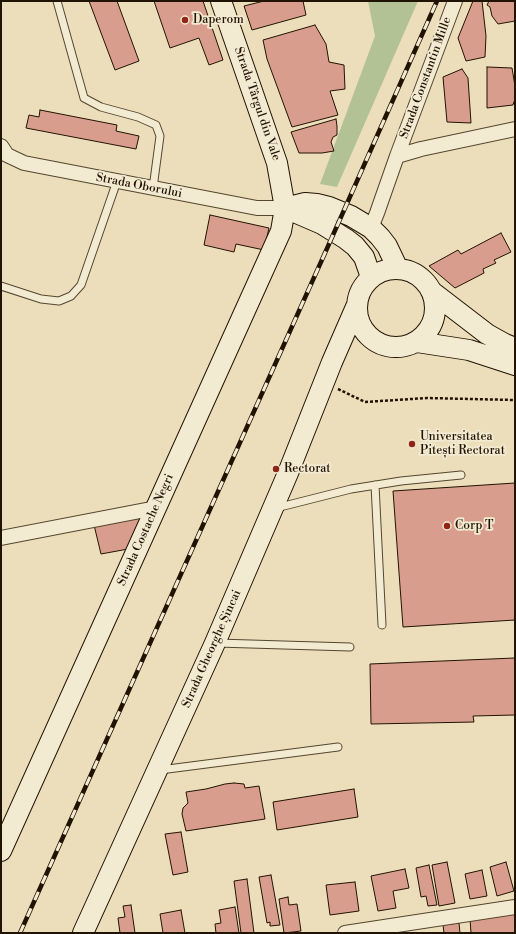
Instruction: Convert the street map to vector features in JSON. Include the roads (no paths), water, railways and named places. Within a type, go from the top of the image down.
[{"type":"main road","name":"Strada Târgul din Vale","points":[[221,1],[277,163],[285,208]]},
{"type":"main road","points":[[285,208],[305,203],[329,207],[351,216],[371,228],[380,237],[387,246],[398,269]]},
{"type":"main road","points":[[285,208],[322,224],[346,238],[364,257],[372,277]]},
{"type":"main road","name":"Strada Costache Negri","points":[[1,851],[5,833],[156,508],[281,231],[285,208]]},
{"type":"main road","points":[[432,291],[435,302],[435,314],[432,325],[426,334],[417,342],[406,347],[394,348],[383,346],[372,340],[363,331],[358,320],[356,307],[358,296],[364,285],[380,272],[398,269],[409,271],[418,276],[426,282],[432,291],[487,334],[515,348]]},
{"type":"main road","name":"Strada Gheorghe Șincai","points":[[83,933],[215,643],[273,510],[332,362],[356,307]]},
{"type":"main road","points":[[332,362],[351,348],[372,340]]},
{"type":"main road","points":[[417,342],[469,350],[515,364]]},
{"type":"street","name":"Strada Constantin Mille","points":[[371,228],[455,1]]},
{"type":"street","points":[[397,156],[421,149],[515,129]]},
{"type":"street","name":"Strada Oborului","points":[[1,146],[7,154],[24,164],[257,208],[285,208]]},
{"type":"street","points":[[3,536],[156,508]]},
{"type":"street","points":[[345,933],[515,907]]},
{"type":"lane","points":[[56,1],[84,98],[101,107],[138,117],[156,125],[160,136],[152,188]]},
{"type":"lane","points":[[1,286],[41,299],[59,301],[71,296],[81,285],[117,181]]},
{"type":"lane","points":[[273,510],[351,489],[401,481],[461,475]]},
{"type":"lane","points":[[375,485],[382,625]]},
{"type":"lane","points":[[215,643],[350,647]]},
{"type":"lane","points":[[158,770],[338,747]]},
{"type":"railway","points":[[20,933],[437,1]]},
{"type":"place","name":"Daperom","points":[[185,20]]},
{"type":"place","name":"Universitatea Pitești Rectorat","points":[[412,444]]},
{"type":"place","name":"Rectorat","points":[[276,469]]},
{"type":"place","name":"Corp T","points":[[447,526]]}]
